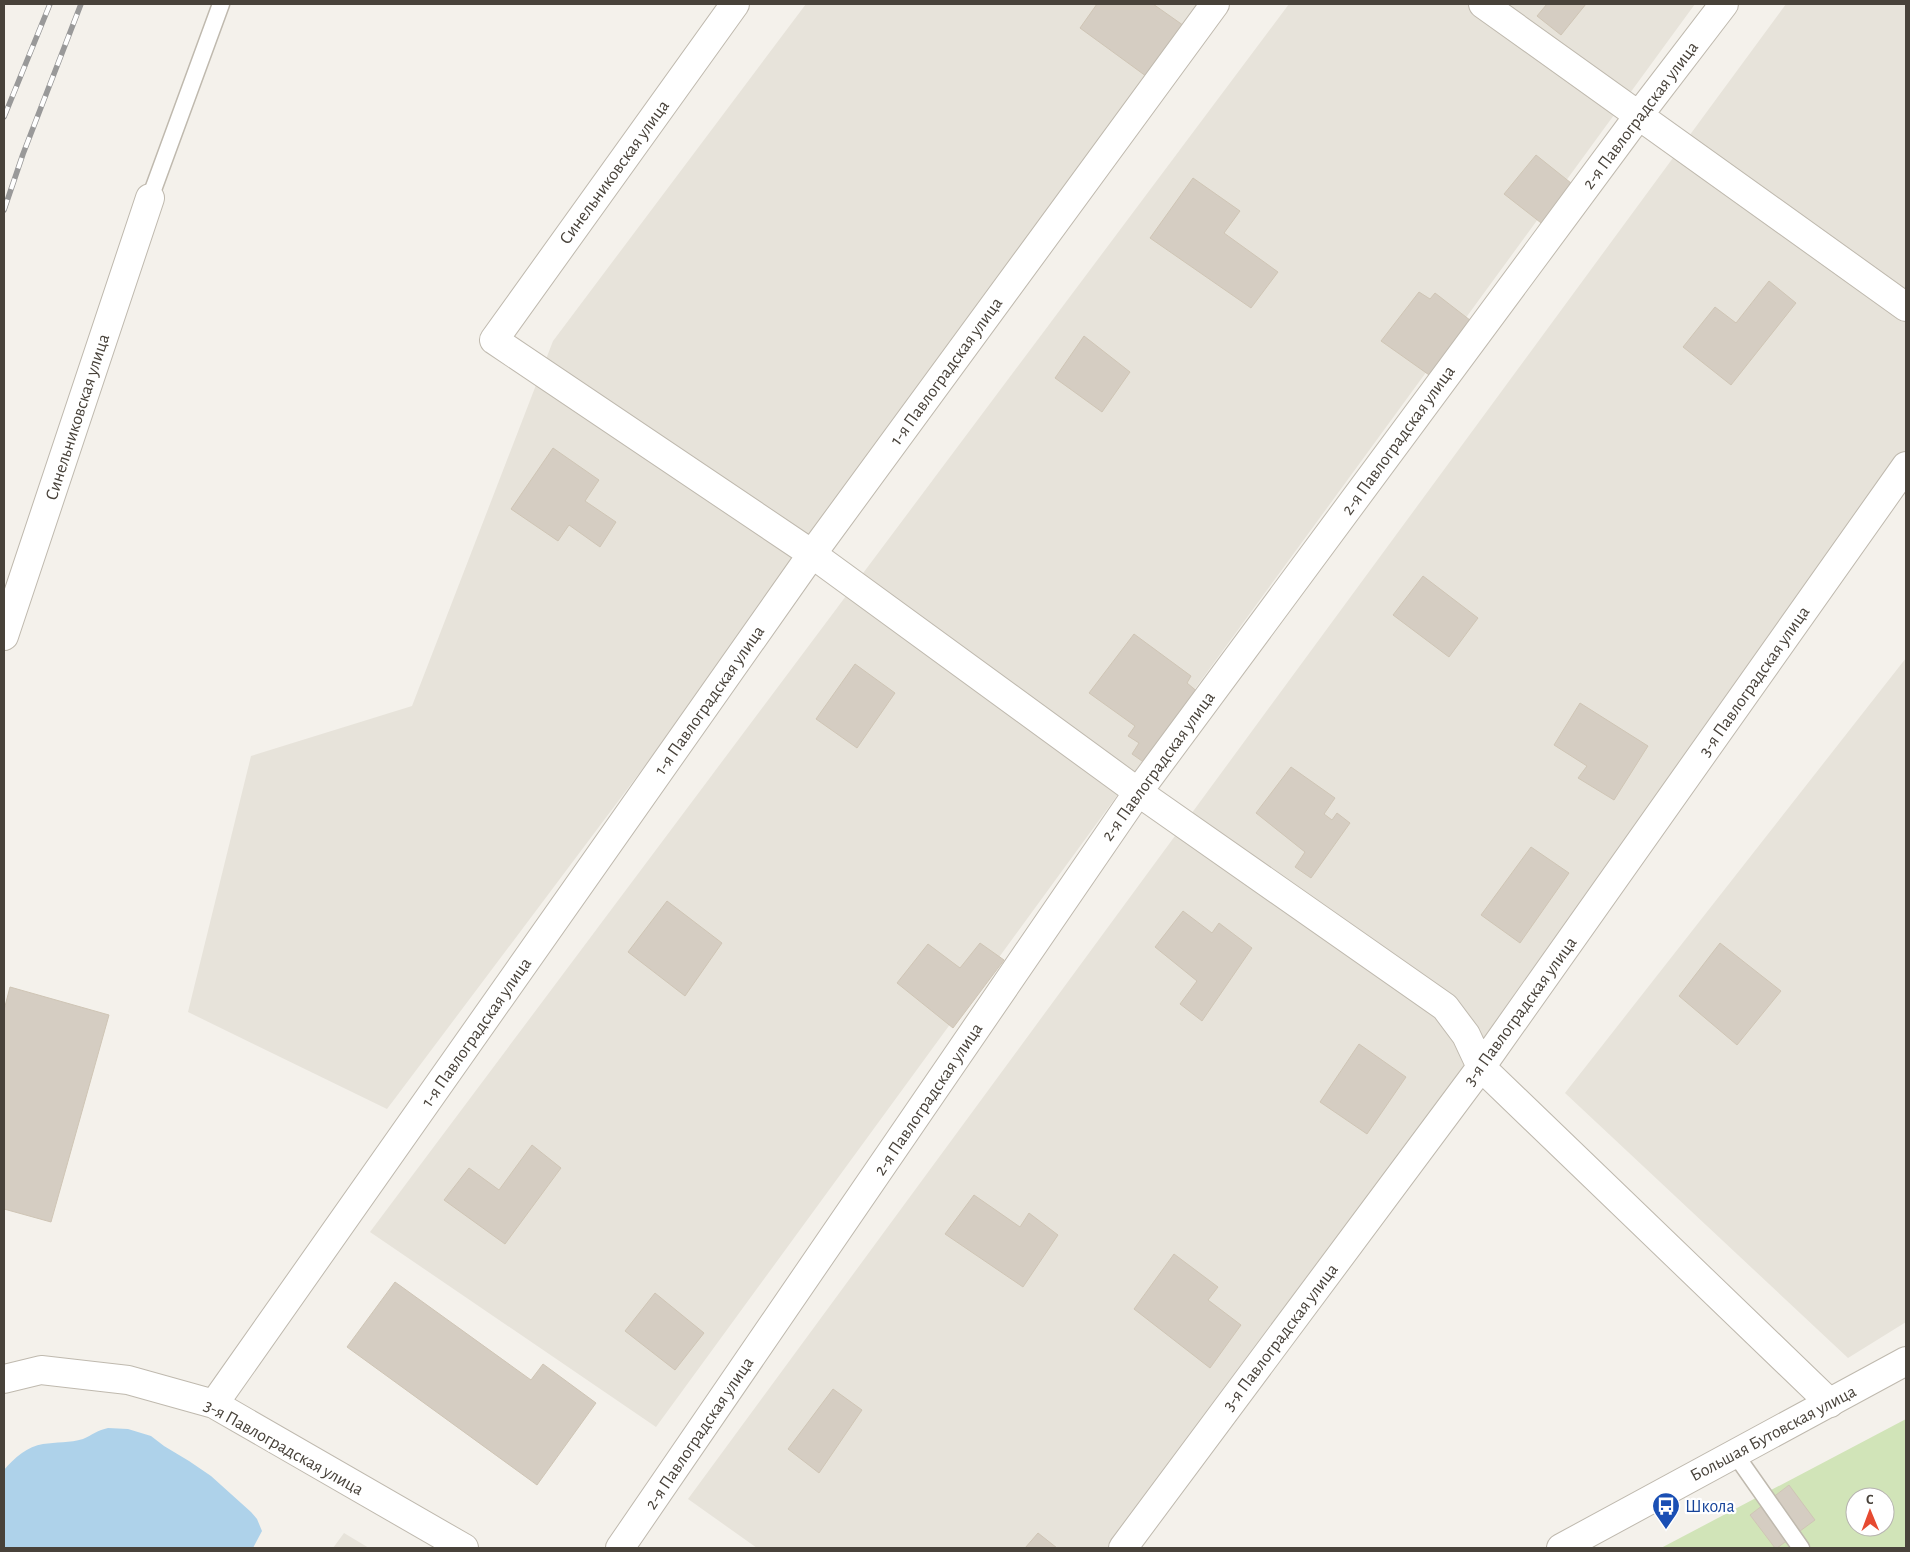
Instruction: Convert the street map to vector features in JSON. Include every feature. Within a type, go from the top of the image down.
[{"type":"street","name":"Синельниковская улица","points":[[735,4],[494,340],[812,554]]},
{"type":"street","name":"1-я Павлоградская улица","points":[[214,1404],[812,554],[1214,4]]},
{"type":"street","points":[[1482,4],[1906,307]]},
{"type":"street","name":"2-я Павлоградская улица","points":[[620,1548],[1138,792],[1639,115],[1724,4]]},
{"type":"street","name":"Синельниковская улица","points":[[4,636],[150,198]]},
{"type":"street","name":"3-я Павлоградская улица","points":[[1124,1548],[1481,1067],[1906,466]]},
{"type":"street","points":[[812,554],[1138,792],[1445,1008],[1466,1035],[1481,1067],[1830,1403]]},
{"type":"street","name":"Большая Бутовская улица","points":[[1561,1548],[1906,1361]]},
{"type":"street","name":"3-я Павлоградская улица","points":[[4,1379],[41,1370],[128,1380],[214,1404],[464,1548]]},
{"type":"lane","points":[[150,198],[221,4]]},
{"type":"lane","points":[[1735,1454],[1801,1548]]},
{"type":"shaded area","points":[[806,4],[1217,4],[387,1109],[188,1012],[251,756],[412,706],[553,341]]},
{"type":"shaded area","points":[[1289,4],[1695,4],[656,1427],[370,1232]]},
{"type":"shaded area","points":[[1786,4],[1906,4],[1906,451],[1120,1548],[757,1548],[688,1499]]},
{"type":"shaded area","points":[[1906,658],[1906,1322],[1848,1358],[1565,1093]]},
{"type":"shaded area","points":[[344,1533],[369,1548],[333,1548]]},
{"type":"green space","points":[[1906,1419],[1906,1548],[1661,1548]]},
{"type":"water","points":[[108,1428],[128,1429],[151,1436],[211,1476],[257,1519],[262,1531],[253,1548],[4,1548],[4,1470],[17,1457],[32,1447],[83,1439]]},
{"type":"building","points":[[1097,4],[1153,4],[1187,28],[1150,79],[1080,28]]},
{"type":"building","points":[[1547,4],[1586,4],[1561,35],[1537,16]]},
{"type":"building","points":[[1536,155],[1576,187],[1545,226],[1504,194]]},
{"type":"building","points":[[1193,178],[1240,211],[1224,233],[1278,272],[1251,308],[1150,238]]},
{"type":"building","points":[[1769,281],[1796,303],[1731,385],[1683,347],[1715,307],[1736,323]]},
{"type":"building","points":[[1419,292],[1430,299],[1435,293],[1475,324],[1432,377],[1381,341]]},
{"type":"building","points":[[1084,336],[1130,372],[1102,412],[1055,378]]},
{"type":"building","points":[[553,448],[599,480],[585,501],[616,522],[600,547],[569,525],[558,541],[511,509]]},
{"type":"building","points":[[1423,576],[1478,618],[1449,657],[1393,615]]},
{"type":"building","points":[[1134,634],[1191,676],[1187,683],[1205,698],[1152,768],[1132,754],[1139,743],[1128,736],[1135,726],[1089,693]]},
{"type":"building","points":[[855,664],[895,693],[857,748],[816,719]]},
{"type":"building","points":[[1580,703],[1648,746],[1614,800],[1578,778],[1587,766],[1554,745]]},
{"type":"building","points":[[1291,767],[1335,798],[1324,814],[1332,820],[1337,813],[1350,823],[1311,878],[1295,867],[1305,852],[1256,813]]},
{"type":"building","points":[[1531,847],[1569,873],[1520,943],[1481,915]]},
{"type":"building","points":[[667,901],[722,943],[685,996],[628,952]]},
{"type":"building","points":[[1183,911],[1212,933],[1219,923],[1252,948],[1202,1021],[1180,1004],[1197,981],[1155,947]]},
{"type":"building","points":[[980,943],[1004,960],[953,1028],[897,983],[928,944],[960,968]]},
{"type":"building","points":[[1720,943],[1781,991],[1737,1045],[1679,996]]},
{"type":"building","points":[[10,987],[109,1015],[51,1222],[4,1209],[4,1010]]},
{"type":"building","points":[[1359,1044],[1406,1077],[1367,1134],[1320,1102]]},
{"type":"building","points":[[532,1145],[561,1168],[505,1244],[444,1200],[469,1168],[499,1190]]},
{"type":"building","points":[[974,1195],[1020,1227],[1029,1213],[1058,1235],[1023,1287],[945,1234]]},
{"type":"building","points":[[1174,1254],[1218,1287],[1208,1300],[1241,1325],[1210,1368],[1134,1309]]},
{"type":"building","points":[[395,1282],[531,1380],[543,1364],[596,1403],[537,1485],[347,1347]]},
{"type":"building","points":[[655,1293],[704,1333],[675,1370],[625,1331]]},
{"type":"building","points":[[833,1389],[862,1410],[819,1473],[788,1449]]},
{"type":"building","points":[[1789,1485],[1815,1520],[1775,1548],[1750,1515]]},
{"type":"building","points":[[1038,1533],[1057,1548],[1025,1548]]},
{"type":"railway","points":[[4,117],[50,4]]},
{"type":"railway","points":[[4,210],[23,154],[81,4]]},
{"type":"place","name":"Школа","points":[[1666,1530]]}]
